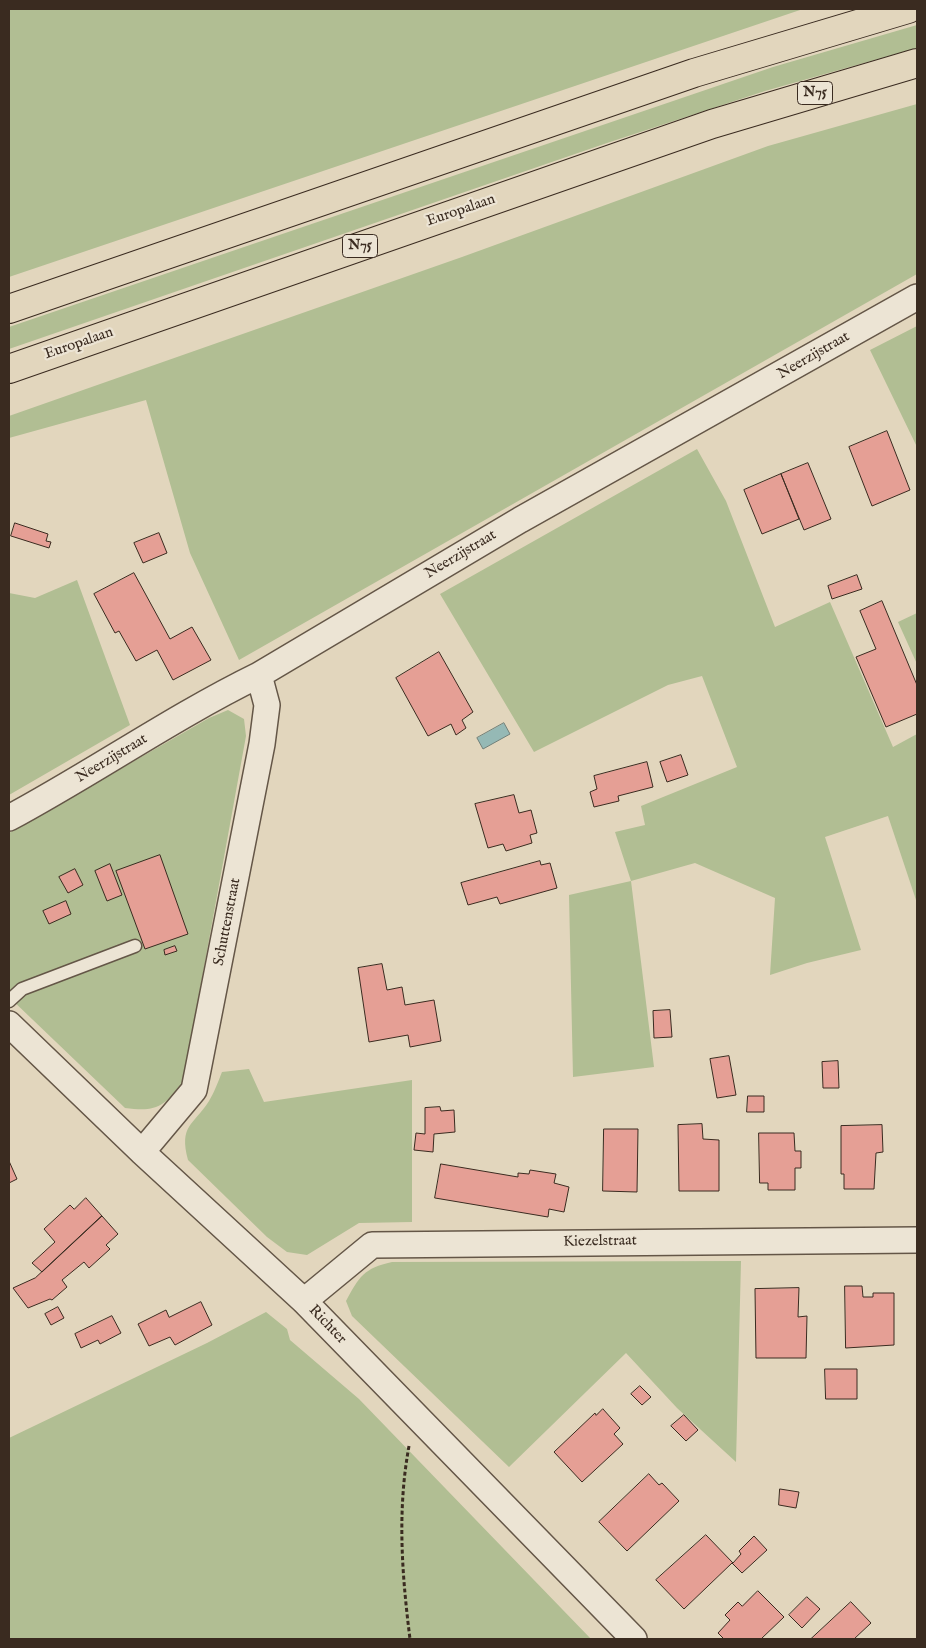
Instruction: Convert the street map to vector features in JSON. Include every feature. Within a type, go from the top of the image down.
[{"type":"highway","points":[[9,308],[694,73],[908,9]]},
{"type":"highway","name":"Europalaan","points":[[9,369],[712,124],[917,63]]},
{"type":"street","name":"Neerzijstraat","points":[[9,818],[58,791],[218,695],[259,675],[520,520],[917,297]]},
{"type":"street","name":"Schuttenstraat","points":[[142,1152],[194,1090],[262,744],[267,705],[259,675]]},
{"type":"street","name":"Richter","points":[[9,1024],[142,1152],[304,1301],[414,1416],[634,1639]]},
{"type":"street","name":"Kiezelstraat","points":[[304,1301],[372,1245],[917,1240]]},
{"type":"lane","points":[[9,1001],[22,989],[135,946]]},
{"type":"path","points":[[410,1639],[402,1575],[402,1483],[414,1416]]},
{"type":"green space","points":[[9,9],[803,9],[9,277]]},
{"type":"green space","points":[[917,25],[917,48],[765,91],[607,143],[9,349],[9,327],[773,67]]},
{"type":"green space","points":[[917,104],[917,274],[239,660],[190,553],[146,400],[9,438],[9,416],[462,257],[768,146]]},
{"type":"green space","points":[[917,326],[917,447],[870,350]]},
{"type":"green space","points":[[697,449],[726,501],[775,627],[830,602],[893,747],[917,734],[917,903],[888,816],[825,837],[861,950],[807,963],[770,975],[775,898],[695,863],[631,881],[615,832],[645,825],[641,806],[737,767],[702,676],[668,685],[534,752],[440,594]]},
{"type":"green space","points":[[77,580],[130,725],[9,795],[9,593],[35,598]]},
{"type":"green space","points":[[917,613],[917,664],[898,622]]},
{"type":"green space","points":[[228,710],[244,719],[246,736],[183,1083],[170,1098],[158,1106],[145,1109],[125,1108],[9,997],[9,833],[209,718]]},
{"type":"green space","points":[[631,881],[654,1067],[573,1077],[569,895]]},
{"type":"green space","points":[[249,1069],[264,1102],[412,1080],[412,1222],[359,1223],[307,1255],[287,1252],[267,1237],[188,1160],[185,1140],[189,1127],[209,1101],[222,1072]]},
{"type":"green space","points":[[741,1261],[736,1462],[677,1408],[626,1353],[509,1467],[352,1316],[346,1301],[363,1275],[375,1267],[392,1262]]},
{"type":"green space","points":[[266,1312],[287,1329],[290,1340],[359,1399],[591,1639],[9,1639],[9,1438],[207,1343]]},
{"type":"water","points":[[504,723],[510,734],[483,749],[477,738]]},
{"type":"building","points":[[887,431],[910,490],[872,506],[849,447]]},
{"type":"building","points":[[808,463],[831,519],[804,530],[781,474]]},
{"type":"building","points":[[781,474],[799,519],[762,534],[744,490]]},
{"type":"building","points":[[15,523],[48,534],[46,541],[51,542],[49,548],[11,536]]},
{"type":"building","points":[[159,533],[167,553],[143,563],[134,543]]},
{"type":"building","points":[[134,573],[170,639],[192,627],[211,660],[173,680],[157,650],[136,661],[119,631],[115,633],[94,594]]},
{"type":"building","points":[[857,575],[862,589],[832,599],[828,586]]},
{"type":"building","points":[[882,601],[917,685],[917,714],[886,727],[856,657],[876,649],[860,611]]},
{"type":"building","points":[[439,652],[473,712],[462,720],[466,728],[456,735],[451,724],[428,736],[396,678]]},
{"type":"building","points":[[681,755],[688,775],[667,782],[660,762]]},
{"type":"building","points":[[647,762],[653,787],[618,796],[619,801],[594,807],[590,792],[597,789],[594,776]]},
{"type":"building","points":[[514,795],[519,813],[531,810],[537,833],[530,835],[532,843],[506,851],[503,844],[488,848],[475,804]]},
{"type":"building","points":[[160,855],[188,934],[145,949],[116,871]]},
{"type":"building","points":[[540,861],[541,865],[550,863],[557,888],[500,904],[497,897],[468,905],[461,883]]},
{"type":"building","points":[[110,864],[122,895],[107,901],[95,871]]},
{"type":"building","points":[[75,869],[83,885],[68,893],[59,877]]},
{"type":"building","points":[[66,901],[71,914],[49,924],[43,911]]},
{"type":"building","points":[[175,946],[177,951],[165,955],[164,950]]},
{"type":"building","points":[[382,964],[387,990],[402,987],[405,1005],[434,1000],[441,1041],[410,1047],[408,1035],[369,1042],[358,968]]},
{"type":"building","points":[[670,1010],[672,1037],[654,1038],[653,1011]]},
{"type":"building","points":[[729,1056],[736,1095],[717,1098],[710,1059]]},
{"type":"building","points":[[838,1061],[839,1088],[823,1088],[822,1062]]},
{"type":"building","points":[[748,1096],[764,1096],[764,1112],[747,1112]]},
{"type":"building","points":[[440,1107],[441,1111],[454,1110],[455,1132],[434,1134],[433,1152],[414,1150],[416,1133],[425,1134],[425,1108]]},
{"type":"building","points":[[702,1124],[703,1139],[719,1140],[719,1191],[679,1191],[678,1125]]},
{"type":"building","points":[[882,1125],[883,1152],[876,1153],[874,1189],[844,1189],[844,1174],[841,1174],[841,1126]]},
{"type":"building","points":[[604,1129],[638,1129],[637,1192],[603,1191]]},
{"type":"building","points":[[759,1133],[794,1133],[795,1151],[801,1151],[801,1168],[795,1168],[795,1190],[768,1190],[768,1183],[760,1183]]},
{"type":"building","points":[[9,1161],[17,1179],[9,1183]]},
{"type":"building","points":[[441,1164],[518,1177],[518,1173],[529,1174],[530,1170],[556,1174],[554,1183],[569,1187],[564,1212],[549,1209],[548,1217],[435,1198]]},
{"type":"building","points":[[86,1198],[102,1216],[42,1272],[32,1263],[55,1242],[44,1229],[70,1205],[74,1209]]},
{"type":"building","points":[[102,1216],[118,1234],[106,1245],[110,1249],[89,1268],[84,1262],[62,1280],[67,1287],[52,1300],[50,1299],[28,1308],[13,1288],[35,1278]]},
{"type":"building","points":[[845,1286],[862,1286],[863,1297],[873,1297],[873,1293],[894,1293],[894,1345],[846,1348]]},
{"type":"building","points":[[799,1288],[798,1317],[807,1316],[806,1358],[756,1358],[755,1289]]},
{"type":"building","points":[[201,1302],[212,1325],[175,1345],[170,1337],[149,1346],[138,1324],[166,1310],[169,1317]]},
{"type":"building","points":[[58,1307],[64,1318],[51,1325],[45,1314]]},
{"type":"building","points":[[112,1316],[121,1333],[100,1344],[98,1340],[81,1348],[75,1334]]},
{"type":"building","points":[[825,1369],[857,1369],[857,1399],[826,1399]]},
{"type":"building","points":[[640,1386],[651,1397],[642,1405],[631,1394]]},
{"type":"building","points":[[603,1409],[620,1428],[614,1434],[623,1444],[582,1482],[554,1452],[595,1413],[596,1415]]},
{"type":"building","points":[[684,1415],[698,1430],[686,1441],[671,1426]]},
{"type":"building","points":[[649,1474],[659,1485],[662,1483],[679,1501],[627,1551],[599,1522]]},
{"type":"building","points":[[780,1489],[799,1492],[796,1508],[779,1505]]},
{"type":"building","points":[[706,1535],[733,1563],[741,1554],[739,1551],[754,1536],[767,1550],[742,1573],[732,1563],[684,1609],[656,1580]]},
{"type":"building","points":[[758,1591],[784,1617],[761,1639],[724,1639],[718,1633],[730,1620],[725,1615],[738,1602],[742,1606]]},
{"type":"building","points":[[807,1597],[820,1609],[802,1628],[789,1615]]},
{"type":"building","points":[[851,1602],[871,1623],[854,1639],[811,1639]]}]
